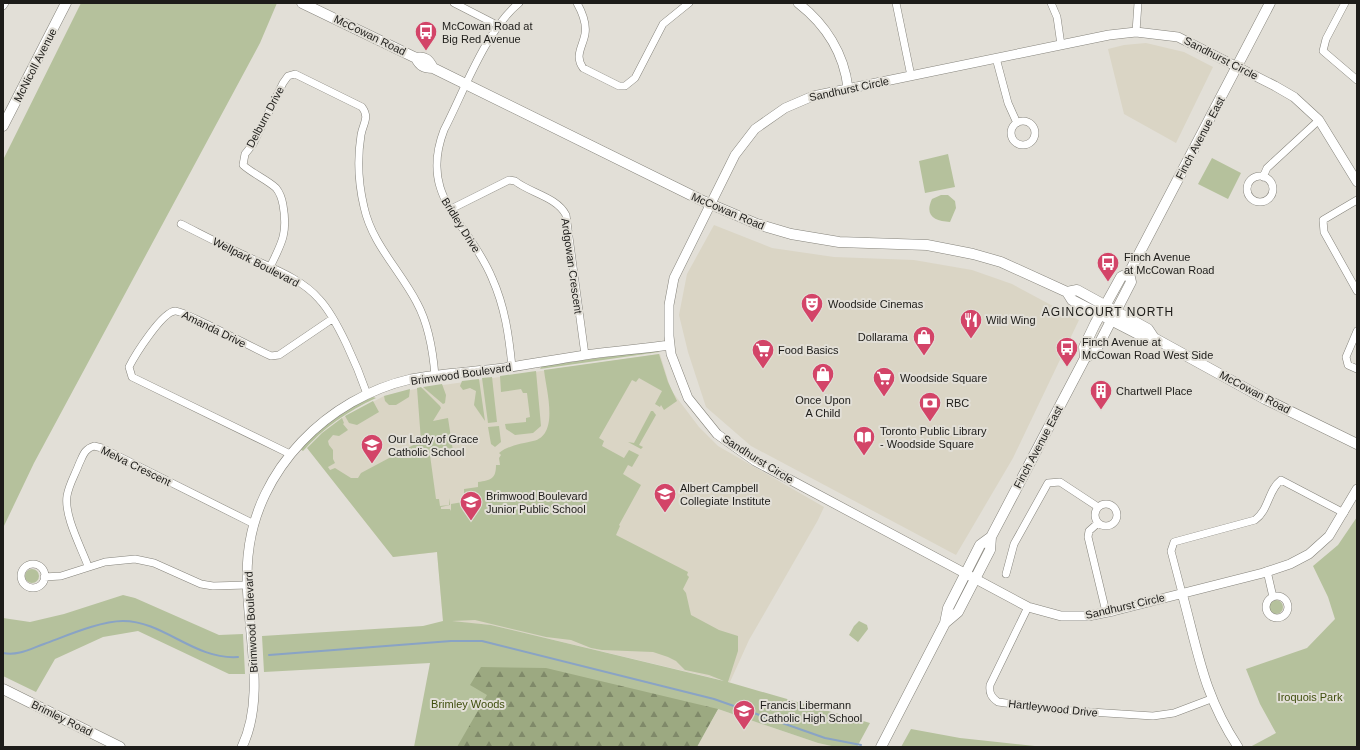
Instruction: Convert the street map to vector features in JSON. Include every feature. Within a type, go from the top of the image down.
[{"type":"main road","name":"McNicoll Avenue","points":[[3,126],[66,3]]},
{"type":"main road","name":"McCowan Road","points":[[302,3],[416,58],[421,56],[430,60],[433,68],[710,204],[757,224],[791,234],[839,242],[926,245],[973,254],[1001,262],[1067,292],[1072,300],[1103,310],[1113,316],[1148,330],[1154,338],[1265,399],[1357,444]]},
{"type":"main road","name":"Finch Avenue East","points":[[1085,358],[1084,347],[1103,310],[1121,277],[1129,273],[1270,3]]},
{"type":"main road","name":"Finch Avenue East","points":[[881,747],[945,623],[948,608],[980,545],[990,537],[1085,358],[1095,352],[1131,282],[1129,273]]},
{"type":"main road","name":"Finch Avenue East","points":[[945,623],[958,612],[990,550],[990,537]]},
{"type":"main road","name":"Brimley Road","points":[[3,689],[120,747]]},
{"type":"street","points":[[454,3],[497,25]]},
{"type":"street","name":"Bridley Drive","points":[[512,367],[505,316],[493,279],[486,264],[450,210],[438,186],[436,162],[438,146],[444,130],[497,25],[519,3]]},
{"type":"street","points":[[577,3],[585,26],[585,34],[578,57],[579,63],[582,68],[612,83],[625,86],[635,78],[663,24],[689,3]]},
{"type":"street","points":[[798,3],[820,23],[826,32],[843,64],[848,88]]},
{"type":"street","points":[[896,3],[911,76]]},
{"type":"street","points":[[1052,3],[1057,17],[1061,45]]},
{"type":"street","points":[[1136,32],[1138,3]]},
{"type":"street","points":[[1345,3],[1326,39],[1323,51],[1357,80]]},
{"type":"street","name":"Sandhurst Circle","points":[[1357,182],[1319,120],[1294,97],[1237,66],[1178,37],[1136,32],[1109,35],[848,88],[799,101],[776,113],[755,129],[735,155],[674,278],[668,320],[670,345],[680,380],[688,398],[707,424],[734,447],[779,474],[1028,607],[1061,616],[1088,616],[1106,612],[1290,564],[1309,554],[1329,536],[1357,489]]},
{"type":"street","points":[[996,58],[1008,103],[1017,123]]},
{"type":"street","name":"Delburn Drive","points":[[270,267],[285,232],[286,224],[283,203],[277,189],[243,165],[243,159],[253,144],[283,83],[288,76],[295,74],[302,76],[362,107],[367,113],[367,119],[362,132],[357,161],[359,187],[365,212],[374,235],[412,293],[423,315],[430,339],[435,376]]},
{"type":"street","points":[[1263,176],[1266,168],[1319,120]]},
{"type":"street","name":"Ardgowan Crescent","points":[[450,210],[509,180],[515,181],[552,201],[563,210],[566,216],[585,355]]},
{"type":"street","points":[[1357,200],[1325,218],[1322,224],[1324,232],[1357,291]]},
{"type":"street","name":"Wellpark Boulevard","points":[[181,224],[270,267],[302,284],[312,292],[324,304],[368,394]]},
{"type":"street","name":"Amanda Drive","points":[[290,454],[132,378],[129,367],[159,323],[166,315],[174,310],[182,311],[202,323],[271,356],[279,355],[332,319]]},
{"type":"street","points":[[1357,331],[1346,357],[1348,365],[1357,370]]},
{"type":"street","name":"Brimwood Boulevard","points":[[242,747],[250,726],[255,692],[247,585],[248,556],[254,524],[273,480],[290,454],[317,425],[348,404],[368,394],[412,379],[670,345]]},
{"type":"street","name":"Melva Crescent","points":[[88,566],[68,514],[67,497],[72,479],[85,451],[94,446],[102,448],[254,524]]},
{"type":"street","points":[[1238,747],[1211,699],[1196,652],[1171,551],[1174,542],[1255,520],[1264,509],[1275,485],[1281,480],[1344,513]]},
{"type":"street","points":[[1006,574],[1014,544],[1048,483],[1060,482],[1098,507]]},
{"type":"street","points":[[1104,504],[1110,504],[1115,508],[1117,514],[1112,524],[1105,526],[1098,523],[1095,517],[1098,507],[1104,504]]},
{"type":"street","points":[[1098,523],[1089,531],[1088,537],[1106,612]]},
{"type":"street","points":[[44,577],[61,576],[88,566],[117,560],[135,559],[154,563],[201,584],[213,586],[247,585]]},
{"type":"street","points":[[1267,571],[1273,597]]},
{"type":"street","name":"Hartleywood Drive","points":[[1028,607],[990,685],[992,698],[998,702],[1059,710],[1154,716],[1174,713],[1211,699]]},
{"type":"shaded area","points":[[1146,43],[1184,52],[1213,67],[1176,143],[1124,114],[1108,49],[1124,45]]},
{"type":"shaded area","points":[[714,225],[772,248],[834,257],[914,260],[972,270],[1012,284],[1079,320],[1013,458],[956,555],[751,446],[706,407],[688,352],[679,315],[687,274]]},
{"type":"shaded area","name":"Albert Campbell Collegiate Institute","points":[[660,354],[671,390],[699,427],[718,446],[824,507],[749,640],[730,682],[491,625],[443,621],[437,552],[393,557],[309,450],[322,433],[342,418],[384,396],[415,389]]},
{"type":"shaded area","name":"Francis Libermann Catholic High School","points":[[718,709],[818,743],[836,747],[697,747]]},
{"type":"green space","points":[[81,3],[277,3],[260,43],[34,463],[3,528],[3,160]]},
{"type":"green space","points":[[948,154],[955,187],[925,193],[919,161]]},
{"type":"green space","points":[[1212,158],[1241,173],[1228,199],[1198,184]]},
{"type":"green space","points":[[941,195],[948,195],[955,201],[956,208],[950,222],[936,219],[932,216],[929,210],[932,199]]},
{"type":"green space","points":[[657,350],[659,352],[540,369],[542,366]]},
{"type":"green space","points":[[659,354],[668,382],[677,401],[664,410],[661,405],[660,407],[655,404],[662,391],[639,378],[636,382],[632,380],[599,438],[604,441],[602,446],[624,458],[629,450],[639,455],[632,467],[628,465],[623,474],[641,485],[619,525],[620,526],[616,535],[688,572],[687,575],[689,577],[683,589],[686,593],[691,615],[719,630],[738,636],[738,651],[728,682],[870,723],[857,747],[836,747],[818,743],[718,709],[696,747],[414,747],[430,663],[264,672],[262,636],[423,626],[443,621],[437,552],[393,557],[307,448],[322,433],[342,418],[343,424],[348,430],[339,436],[333,435],[328,441],[333,450],[333,459],[335,463],[328,467],[330,470],[335,468],[351,478],[358,478],[361,473],[421,441],[417,388],[421,387],[441,408],[433,421],[448,418],[453,451],[430,455],[436,499],[439,499],[440,506],[449,505],[449,498],[450,505],[441,507],[441,509],[450,509],[451,511],[451,504],[463,502],[462,496],[464,495],[464,489],[478,487],[478,482],[494,476],[496,465],[500,465],[499,458],[501,455],[499,453],[511,446],[533,441],[541,437],[546,430],[549,421],[549,400],[544,370]],"holes":[[[475,620],[546,637],[571,640],[591,648],[602,650],[653,652],[676,661],[685,670],[709,675],[724,681],[491,625],[452,621]]]},
{"type":"green space","points":[[536,371],[541,426],[533,433],[515,435],[506,429],[505,424],[526,422],[526,418],[530,417],[527,393],[523,393],[521,389],[501,392],[500,376]]},
{"type":"green space","points":[[492,377],[497,422],[488,423],[482,378]]},
{"type":"green space","points":[[479,379],[485,421],[474,405],[476,391],[470,388],[463,390],[460,386],[462,381]]},
{"type":"green space","points":[[442,384],[446,395],[445,403],[443,404],[423,387]]},
{"type":"green space","points":[[410,389],[409,397],[396,405],[389,405],[385,401],[384,396]]},
{"type":"green space","points":[[373,397],[376,398],[346,414],[319,435],[303,451],[300,449],[343,413]]},
{"type":"green space","points":[[373,401],[379,412],[357,425],[349,423],[345,416]]},
{"type":"green space","points":[[651,411],[653,411],[656,415],[639,445],[643,447],[641,449],[628,442],[634,443]]},
{"type":"green space","points":[[499,426],[501,442],[495,447],[491,444],[488,427]]},
{"type":"green space","name":"Iroquois Park","points":[[1357,517],[1357,747],[1250,747],[1276,733],[1260,704],[1246,669],[1307,648],[1335,619],[1328,597],[1313,566],[1338,545]]},
{"type":"green space","points":[[29,569],[35,569],[39,573],[39,579],[35,583],[29,583],[25,579],[25,573]]},
{"type":"green space","points":[[123,595],[135,598],[219,635],[243,634],[245,674],[229,674],[138,631],[103,637],[55,659],[36,692],[3,676],[3,618],[30,622],[64,614]]},
{"type":"green space","points":[[1273,600],[1279,600],[1283,604],[1283,610],[1279,614],[1273,614],[1269,610],[1269,604]]},
{"type":"green space","points":[[859,621],[867,625],[868,629],[858,642],[849,635]]},
{"type":"green space","name":"Brimley Woods","points":[[481,667],[546,668],[718,709],[697,747],[457,747],[487,695],[470,685]]},
{"type":"green space","points":[[911,729],[960,738],[1044,747],[901,747]]},
{"type":"waterway","points":[[3,653],[14,654],[24,652],[94,626],[104,623],[123,621],[152,627],[207,653],[238,657]]},
{"type":"waterway","points":[[269,655],[451,641],[482,641],[714,699],[825,738],[861,745]]},
{"type":"place","name":"McCowan Road at Big Red Avenue","points":[[426,52]]},
{"type":"place","name":"Finch Avenue at McCowan Road","points":[[1108,282]]},
{"type":"place","name":"Woodside Cinemas","points":[[812,324]]},
{"type":"place","name":"Wild Wing","points":[[971,340]]},
{"type":"place","name":"Dollarama","points":[[924,356]]},
{"type":"place","name":"Finch Avenue at McCowan Road West Side","points":[[1067,368]]},
{"type":"place","name":"Food Basics","points":[[763,370]]},
{"type":"place","name":"Once Upon A Child","points":[[823,394]]},
{"type":"place","name":"Woodside Square","points":[[884,398]]},
{"type":"place","name":"Chartwell Place","points":[[1101,410]]},
{"type":"place","name":"RBC","points":[[930,422]]},
{"type":"place","name":"Toronto Public Library - Woodside Square","points":[[864,456]]},
{"type":"place","name":"Our Lady of Grace Catholic School","points":[[372,464]]},
{"type":"place","name":"Albert Campbell Collegiate Institute","points":[[665,514]]},
{"type":"place","name":"Brimwood Boulevard Junior Public School","points":[[471,522]]},
{"type":"place","name":"Francis Libermann Catholic High School","points":[[744,730]]},
{"type":"district","name":"AGINCOURT NORTH","points":[[1108,312]]}]
